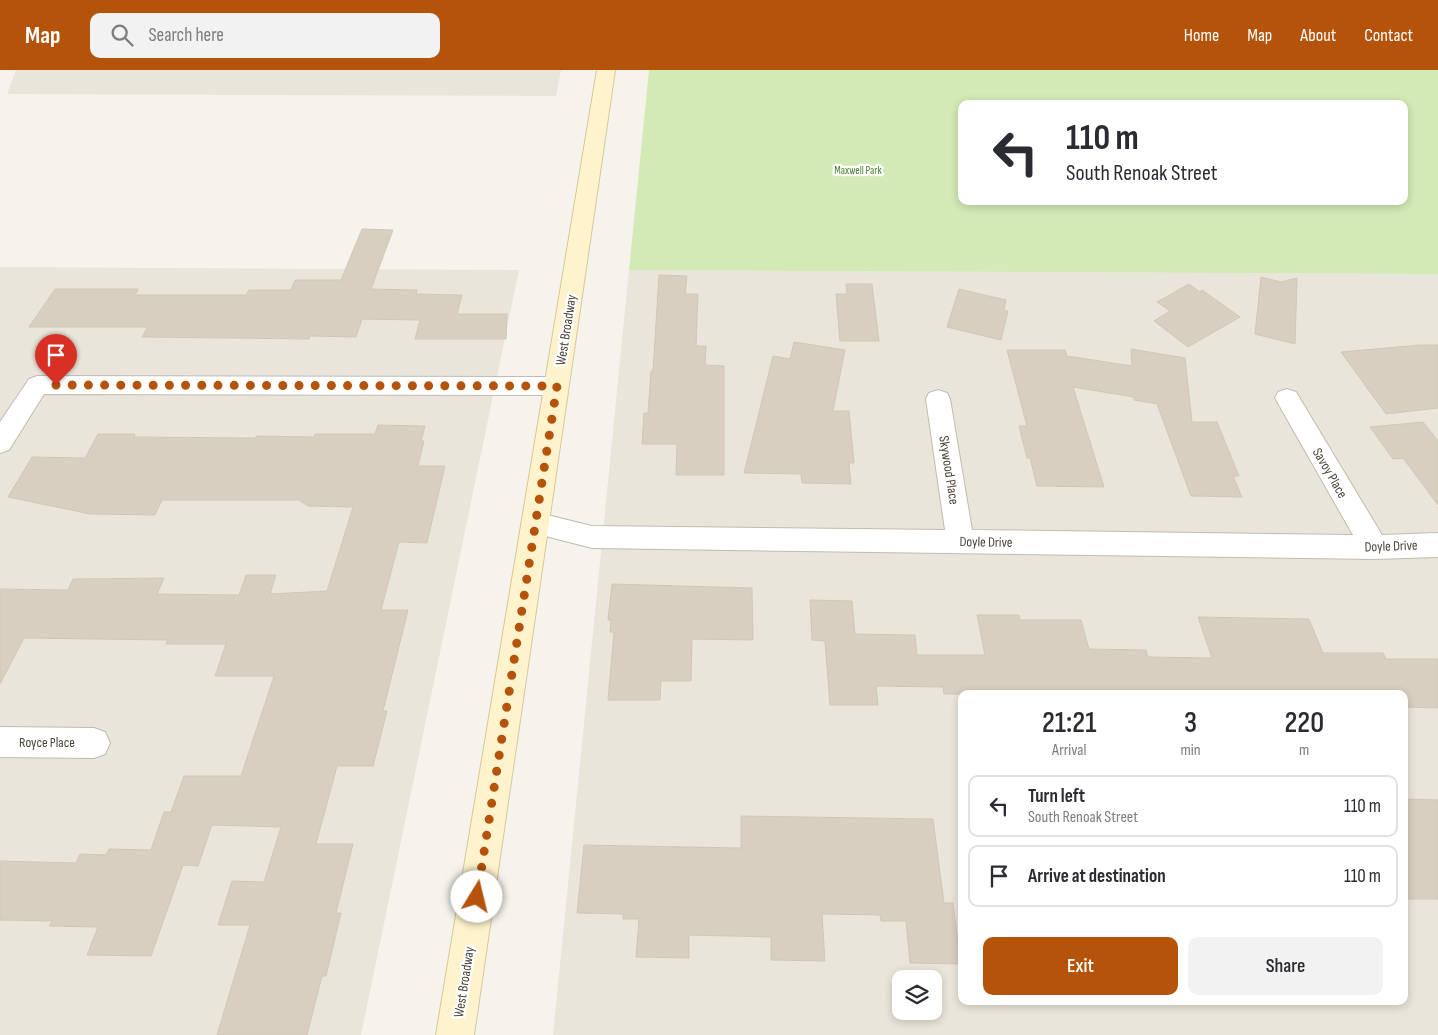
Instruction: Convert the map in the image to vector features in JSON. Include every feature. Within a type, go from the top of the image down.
[{"type":"main road","name":"West Broadway","points":[[455,1035],[606,70]]},
{"type":"street","points":[[0,443],[37,385],[557,386]]},
{"type":"street","name":"Savoy Place","points":[[1286,398],[1374,548]]},
{"type":"street","name":"Skywood Place","points":[[938,399],[960,541]]},
{"type":"street","name":"Doyle Drive","points":[[536,522],[592,537],[1374,548],[1438,545]]},
{"type":"street","name":"Royce Place","points":[[0,742],[94,743]]},
{"type":"shaded area","points":[[16,70],[561,70],[556,96],[7,94]]},
{"type":"shaded area","points":[[0,267],[519,270],[361,1035],[0,1035]]},
{"type":"shaded area","points":[[629,270],[1438,274],[1438,1035],[553,1035]]},
{"type":"green space","name":"Maxwell Park","points":[[649,70],[1438,70],[1438,274],[629,270]]},
{"type":"building","points":[[362,229],[393,230],[371,289],[417,290],[416,294],[462,295],[457,314],[507,314],[506,339],[415,339],[420,320],[362,319],[356,337],[310,336],[309,339],[142,337],[148,327],[29,327],[55,289],[138,289],[135,295],[246,295],[249,290],[291,290],[295,280],[341,280]]},
{"type":"building","points":[[659,275],[687,276],[685,294],[698,294],[696,346],[706,346],[705,365],[724,366],[724,475],[676,475],[677,444],[642,444],[644,413],[648,413],[651,371],[653,371]]},
{"type":"building","points":[[1261,277],[1281,282],[1297,278],[1295,344],[1255,334]]},
{"type":"building","points":[[846,284],[872,284],[879,341],[840,341],[836,294],[847,294]]},
{"type":"building","points":[[1189,284],[1200,292],[1202,290],[1240,317],[1188,347],[1154,321],[1170,311],[1157,302]]},
{"type":"building","points":[[959,289],[1006,300],[1004,310],[1008,311],[1001,340],[947,327]]},
{"type":"building","points":[[794,342],[845,350],[833,411],[849,411],[854,463],[849,463],[851,484],[802,483],[801,474],[744,473],[773,356],[790,359]]},
{"type":"building","points":[[1438,345],[1438,408],[1386,414],[1341,352]]},
{"type":"building","points":[[1131,349],[1185,358],[1192,422],[1217,422],[1239,476],[1233,476],[1242,497],[1191,496],[1157,404],[1134,400],[1134,397],[1073,387],[1104,487],[1037,486],[1030,458],[1027,458],[1019,426],[1027,426],[1007,350],[1065,350],[1067,356],[1132,366]]},
{"type":"building","points":[[1423,422],[1438,441],[1438,505],[1403,458],[1393,459],[1370,427]]},
{"type":"building","points":[[378,425],[425,426],[421,441],[424,441],[418,466],[445,466],[427,543],[399,542],[381,610],[408,610],[383,711],[387,711],[373,766],[337,766],[316,844],[353,844],[336,913],[341,913],[326,976],[322,976],[307,1035],[217,1035],[250,925],[218,925],[232,881],[264,882],[281,827],[212,825],[198,866],[183,865],[151,956],[87,955],[98,927],[49,926],[52,921],[0,920],[0,861],[76,863],[80,854],[106,855],[109,849],[151,850],[164,812],[171,812],[184,776],[241,776],[274,676],[215,676],[226,644],[166,644],[168,640],[24,638],[0,684],[0,589],[68,590],[73,579],[164,578],[157,594],[239,595],[246,575],[276,575],[270,594],[327,591],[353,507],[308,506],[299,500],[162,500],[155,515],[90,514],[8,497],[32,457],[85,458],[98,434],[135,434],[134,437],[314,437],[315,434],[375,434]]},
{"type":"building","points":[[612,584],[752,588],[753,640],[692,639],[691,681],[661,681],[660,700],[608,700],[614,632],[610,632],[611,620],[608,620]]},
{"type":"building","points":[[810,600],[852,601],[855,634],[915,635],[917,655],[985,655],[977,615],[1019,615],[1020,620],[1081,620],[1089,649],[1146,650],[1148,657],[1212,658],[1198,617],[1309,619],[1323,653],[1383,653],[1386,659],[1438,659],[1438,708],[1408,707],[1408,690],[958,690],[958,694],[944,694],[943,687],[876,686],[878,705],[830,705],[825,641],[812,640]]},
{"type":"building","points":[[1408,799],[1438,800],[1438,899],[1408,899]]},
{"type":"building","points":[[741,816],[933,819],[944,903],[953,903],[958,941],[958,964],[910,963],[906,921],[881,921],[880,915],[822,914],[825,961],[771,960],[771,937],[689,935],[689,958],[636,957],[639,919],[623,919],[623,914],[577,913],[584,845],[741,848]]},
{"type":"route","points":[[56,385],[557,386],[477,897]]}]
